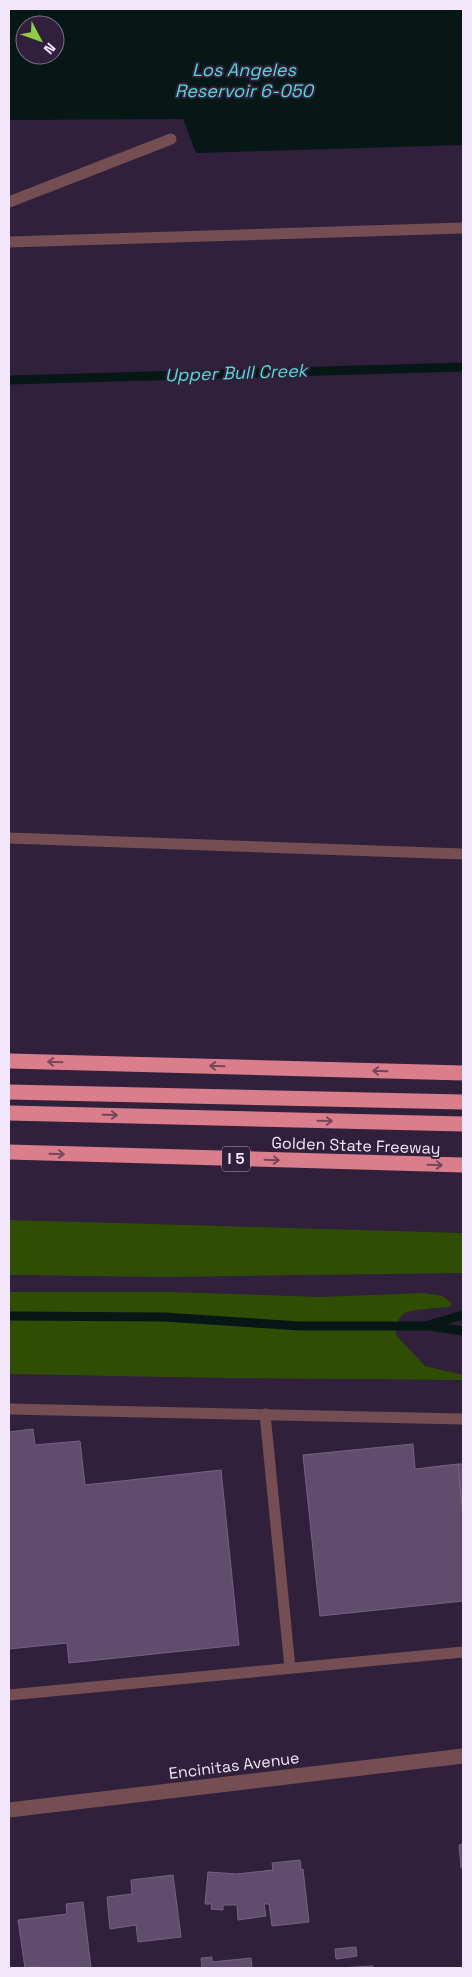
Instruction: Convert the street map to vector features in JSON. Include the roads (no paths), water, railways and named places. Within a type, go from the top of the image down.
[{"type":"highway","points":[[9,1061],[463,1073]]},
{"type":"highway","points":[[402,1071],[463,1062]]},
{"type":"highway","points":[[9,1092],[463,1102]]},
{"type":"highway","points":[[9,1113],[463,1124]]},
{"type":"highway","name":"Golden State Freeway","points":[[9,1152],[463,1165]]},
{"type":"street","name":"Encinitas Avenue","points":[[9,1810],[463,1756]]},
{"type":"lane","points":[[9,202],[171,138]]},
{"type":"lane","points":[[9,242],[463,228]]},
{"type":"lane","points":[[9,838],[463,854]]},
{"type":"lane","points":[[9,1409],[463,1420]]},
{"type":"lane","points":[[265,1414],[290,1668]]},
{"type":"lane","points":[[9,1695],[463,1652]]},
{"type":"water","name":"Los Angeles Reservoir 6-050","points":[[9,9],[463,9],[463,145],[196,153],[183,119],[9,120]]},
{"type":"waterway","name":"Upper Bull Creek","points":[[9,380],[463,367]]},
{"type":"waterway","points":[[9,1316],[164,1317],[300,1326],[425,1326],[463,1315]]},
{"type":"waterway","points":[[429,1326],[463,1331]]}]
